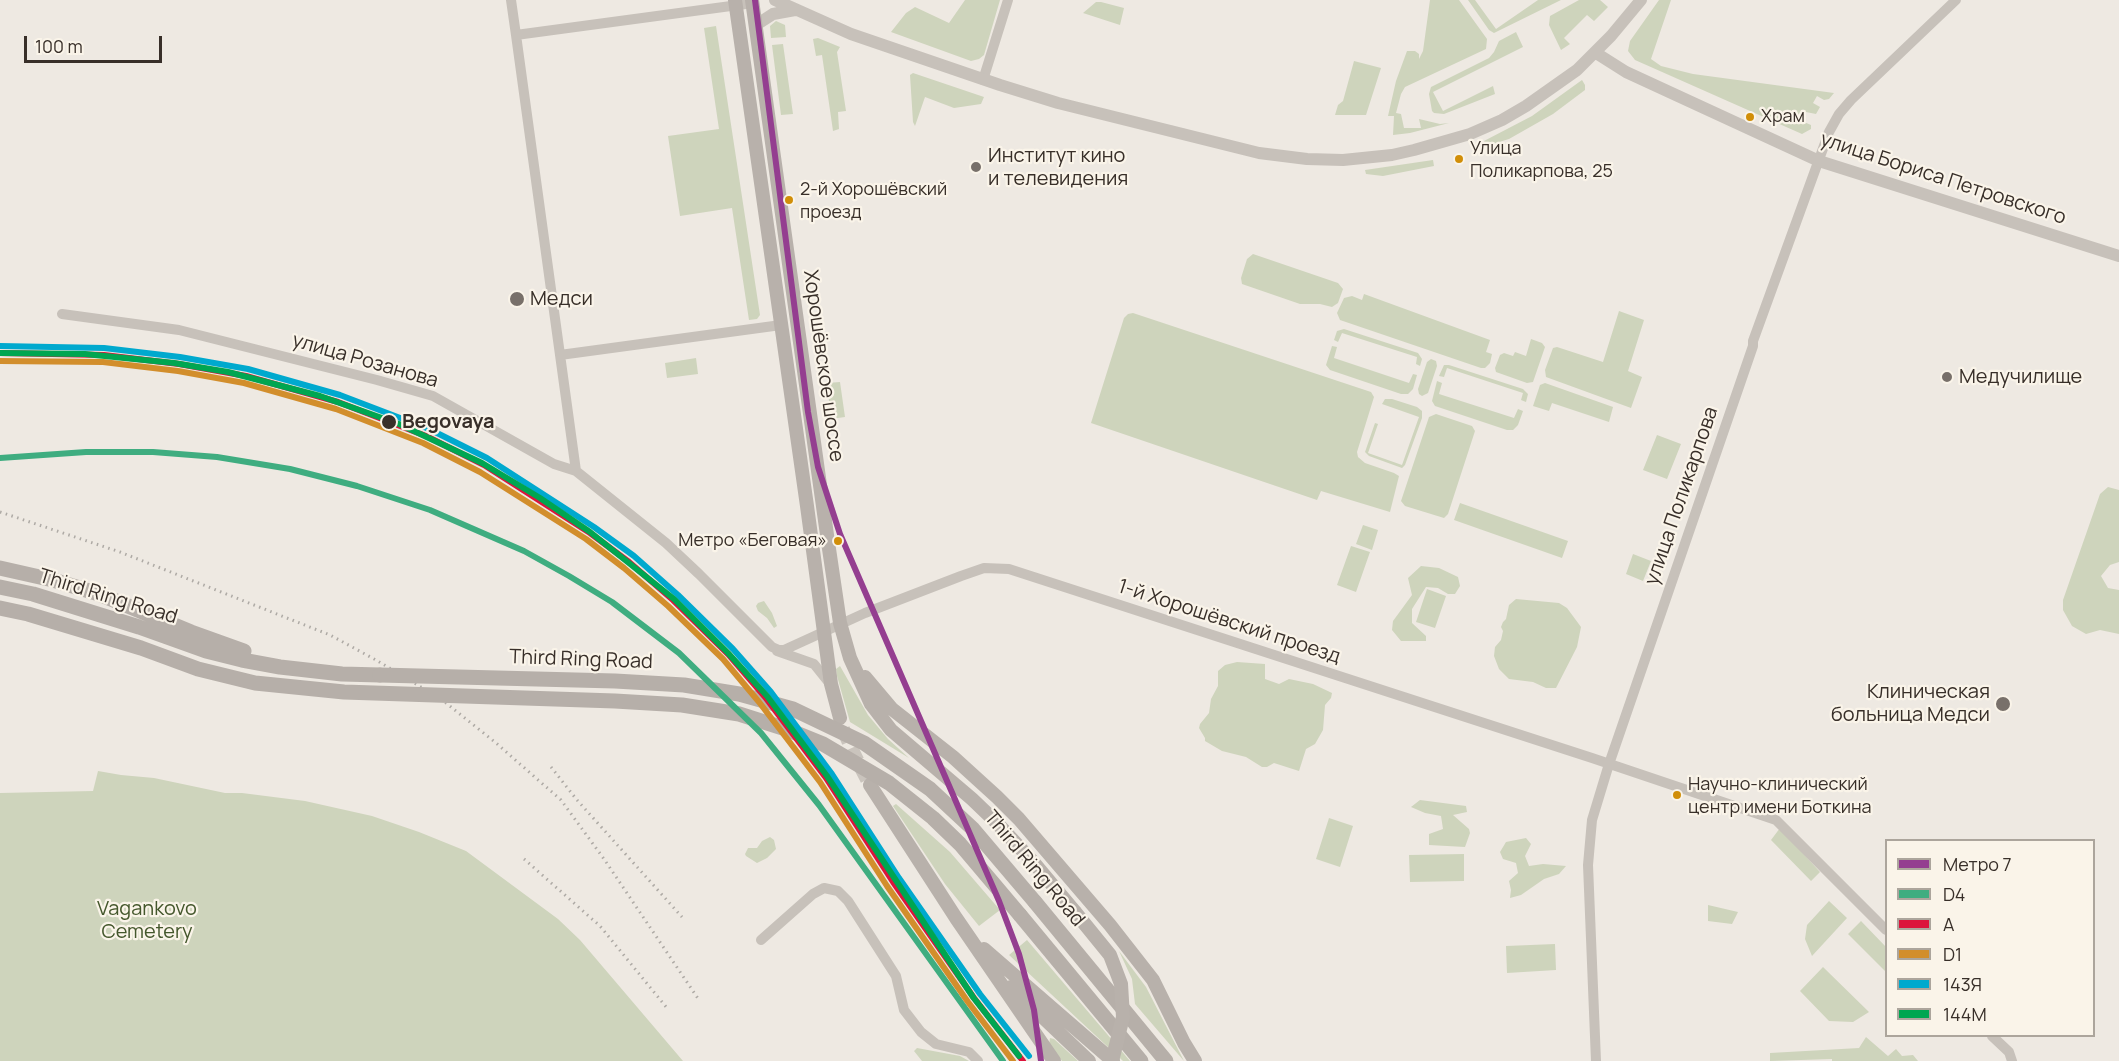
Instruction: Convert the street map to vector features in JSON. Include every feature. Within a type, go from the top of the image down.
[{"type":"main road","name":"Хорошёвское шоссе","points":[[752,2],[840,623]]},
{"type":"main road","name":"Хорошёвское шоссе","points":[[735,3],[823,631],[831,684],[840,718]]},
{"type":"main road","points":[[0,568],[53,580],[99,594],[191,633],[250,654],[316,671]]},
{"type":"main road","name":"Third Ring Road","points":[[0,587],[33,594],[118,620],[206,651],[280,667],[342,674],[684,685],[739,694],[793,709],[856,738],[899,765],[930,789],[973,829],[1166,1061]]},
{"type":"main road","name":"Third Ring Road","points":[[0,608],[28,614],[141,648],[198,669],[255,683],[344,692],[682,705],[739,714],[786,729],[823,744],[856,762],[889,783],[933,818],[960,844],[1141,1061]]},
{"type":"main road","points":[[840,623],[850,658],[863,689],[886,724],[903,742],[997,823],[1076,912],[1110,956],[1121,984],[1123,1017],[1112,1061],[988,952],[956,918]]},
{"type":"main road","points":[[840,623],[851,653],[880,697],[904,720],[953,757],[1019,819],[1133,952],[1162,996],[1195,1061]]},
{"type":"main road","points":[[870,785],[956,918],[1054,1061]]},
{"type":"main road","points":[[973,942],[1025,1001],[1089,1061]]},
{"type":"street","points":[[511,0],[576,471]]},
{"type":"street","points":[[775,0],[851,34],[983,80],[1058,103],[1259,153],[1307,159],[1347,160],[1414,150],[1470,134],[1502,120],[1551,90],[1578,70],[1596,53],[1641,0]]},
{"type":"street","points":[[983,80],[1008,0]]},
{"type":"street","name":"улица Поликарпова","points":[[1596,1061],[1588,865],[1592,820],[1609,764],[1753,341],[1829,132],[1845,107],[1956,0]]},
{"type":"street","points":[[516,35],[752,2]]},
{"type":"street","points":[[756,25],[773,14],[795,10]]},
{"type":"street","name":"улица Бориса Петровского","points":[[1596,53],[1626,72],[1819,160],[2119,256]]},
{"type":"street","name":"улица Розанова","points":[[62,314],[179,330],[433,396],[554,464],[576,471],[674,551],[772,647]]},
{"type":"street","points":[[560,355],[781,325]]},
{"type":"street","name":"1-й Хорошёвский проезд","points":[[840,623],[984,568],[1009,569],[1776,820],[1885,928]]},
{"type":"street","points":[[772,647],[784,650],[840,623]]},
{"type":"street","points":[[772,647],[784,654],[814,664],[831,684]]},
{"type":"street","points":[[761,940],[813,894],[824,888],[838,891],[848,901],[896,976],[904,1010],[921,1032],[936,1044],[969,1052],[978,1061]]},
{"type":"street","points":[[1994,1037],[2010,1056]]},
{"type":"green space","points":[[965,0],[1000,0],[984,55],[979,59],[971,61],[891,32],[906,13],[915,7],[949,23]]},
{"type":"green space","points":[[1430,0],[1459,0],[1487,39],[1486,49],[1405,87],[1401,94],[1396,113],[1401,114],[1404,128],[1421,128],[1419,119],[1440,124],[1449,123],[1393,135],[1394,116],[1388,116],[1396,81],[1407,51],[1415,51],[1419,54],[1419,59],[1423,51]]},
{"type":"green space","points":[[1468,0],[1475,0],[1496,29],[1538,0],[1561,0],[1494,33],[1489,30]]},
{"type":"green space","points":[[1579,0],[1600,0],[1608,7],[1594,21],[1587,15],[1564,38],[1570,44],[1561,50],[1549,25],[1550,16]]},
{"type":"green space","points":[[1659,0],[1671,0],[1651,59],[1661,66],[1693,74],[1834,93],[1829,99],[1824,100],[1817,96],[1813,103],[1820,107],[1816,114],[1806,112],[1804,122],[1811,125],[1811,129],[1802,134],[1635,60],[1628,51],[1630,41]]},
{"type":"green space","points":[[1096,2],[1124,8],[1120,25],[1083,13]]},
{"type":"green space","points":[[776,21],[785,25],[786,37],[771,38],[770,26]]},
{"type":"green space","points":[[716,26],[760,315],[757,319],[749,320],[732,208],[680,216],[668,136],[719,129],[704,28]]},
{"type":"green space","points":[[1516,32],[1523,47],[1433,92],[1443,111],[1493,86],[1495,94],[1444,114],[1432,111],[1429,94],[1431,87],[1489,58],[1499,41]]},
{"type":"green space","points":[[818,38],[840,47],[837,52],[846,111],[838,112],[839,129],[833,131],[822,55],[816,56],[813,39]]},
{"type":"green space","points":[[783,44],[793,114],[781,115],[772,45]]},
{"type":"green space","points":[[1354,61],[1381,68],[1366,115],[1335,115],[1338,105],[1343,101]]},
{"type":"green space","points":[[913,73],[984,97],[981,104],[954,108],[925,97],[915,126],[910,75]]},
{"type":"green space","points":[[1582,80],[1585,90],[1553,114],[1509,139],[1486,146],[1484,141],[1532,116]]},
{"type":"green space","points":[[1433,160],[1434,166],[1383,176],[1366,174],[1365,170]]},
{"type":"green space","points":[[1253,254],[1338,283],[1343,289],[1338,303],[1332,307],[1320,304],[1300,304],[1242,284],[1241,278],[1247,259]]},
{"type":"green space","points":[[1364,294],[1490,340],[1486,352],[1492,354],[1490,363],[1485,368],[1481,368],[1340,320],[1337,313],[1344,298],[1352,296],[1362,300]]},
{"type":"green space","points":[[1619,311],[1644,320],[1628,371],[1642,377],[1631,408],[1546,377],[1545,370],[1553,348],[1557,347],[1603,362]]},
{"type":"green space","points":[[1133,313],[1371,392],[1374,397],[1357,452],[1358,457],[1365,463],[1399,476],[1390,512],[1321,491],[1317,500],[1091,423],[1124,318]]},
{"type":"green space","points":[[1344,329],[1418,353],[1422,359],[1420,366],[1416,364],[1417,357],[1342,333],[1338,342],[1334,340],[1337,331]]},
{"type":"green space","points":[[1531,339],[1542,343],[1545,347],[1533,382],[1527,383],[1496,372],[1495,368],[1500,355],[1504,353],[1513,356],[1515,352],[1526,356]]},
{"type":"green space","points":[[1332,346],[1337,347],[1334,358],[1409,383],[1413,374],[1417,375],[1413,389],[1408,394],[1401,394],[1330,370],[1326,365]]},
{"type":"green space","points":[[696,358],[698,374],[667,378],[665,363]]},
{"type":"green space","points":[[1431,359],[1436,361],[1437,366],[1428,393],[1422,396],[1418,389],[1427,362]]},
{"type":"green space","points":[[1444,365],[1523,389],[1528,394],[1526,402],[1521,400],[1523,393],[1447,368],[1444,377],[1439,376]]},
{"type":"green space","points":[[1437,381],[1442,383],[1439,394],[1514,418],[1518,409],[1523,411],[1518,425],[1513,430],[1507,430],[1435,406],[1432,401]]},
{"type":"green space","points":[[840,382],[845,417],[831,419],[827,383]]},
{"type":"green space","points":[[1545,383],[1613,407],[1609,422],[1552,403],[1549,411],[1533,406],[1540,385]]},
{"type":"green space","points":[[1385,399],[1417,407],[1422,411],[1422,418],[1402,468],[1369,456],[1365,452],[1375,423],[1378,424],[1368,453],[1402,465],[1419,417],[1382,404]]},
{"type":"green space","points":[[1436,414],[1472,426],[1475,431],[1448,514],[1444,518],[1405,506],[1401,501],[1429,417]]},
{"type":"green space","points":[[1657,435],[1681,444],[1667,479],[1643,470]]},
{"type":"green space","points":[[2108,487],[2119,490],[2119,562],[2110,565],[2101,576],[2108,588],[2119,590],[2119,634],[2100,630],[2086,634],[2072,626],[2063,610],[2063,600],[2100,494]]},
{"type":"green space","points":[[1460,503],[1568,541],[1562,558],[1454,520]]},
{"type":"green space","points":[[1363,525],[1378,530],[1372,550],[1356,544]]},
{"type":"green space","points":[[1351,546],[1370,552],[1356,592],[1337,585]]},
{"type":"green space","points":[[1633,554],[1651,561],[1643,581],[1626,574]]},
{"type":"green space","points":[[1421,566],[1439,568],[1458,577],[1460,586],[1455,594],[1448,594],[1438,588],[1426,587],[1412,609],[1412,623],[1426,636],[1426,641],[1401,641],[1392,630],[1393,621],[1412,595],[1408,578]]},
{"type":"green space","points":[[1427,589],[1446,596],[1435,628],[1416,622]]},
{"type":"green space","points":[[1516,599],[1559,603],[1567,608],[1581,627],[1577,647],[1556,688],[1546,688],[1533,682],[1509,679],[1499,669],[1494,656],[1495,647],[1501,640],[1503,631],[1501,627],[1506,619],[1509,605]]},
{"type":"green space","points":[[764,601],[777,626],[774,628],[756,606]]},
{"type":"green space","points":[[1237,662],[1265,664],[1265,679],[1279,684],[1289,679],[1313,684],[1332,693],[1325,705],[1323,730],[1315,744],[1306,749],[1299,771],[1274,763],[1262,767],[1246,757],[1222,751],[1205,741],[1199,728],[1209,713],[1211,699],[1218,686],[1218,671],[1225,665]]},
{"type":"green space","points":[[840,666],[868,715],[888,739],[909,758],[850,722],[837,676],[836,669]]},
{"type":"green space","name":"Vagankovo Cemetery","points":[[98,771],[154,778],[225,793],[305,801],[372,816],[466,851],[558,919],[580,940],[683,1061],[0,1061],[0,793],[93,791]]},
{"type":"green space","points":[[1420,800],[1466,806],[1467,812],[1453,815],[1469,829],[1470,833],[1465,847],[1429,845],[1429,834],[1443,829],[1441,816],[1411,807]]},
{"type":"green space","points":[[896,804],[950,852],[1000,910],[979,926],[945,884],[893,806]]},
{"type":"green space","points":[[1329,818],[1353,826],[1340,867],[1316,859]]},
{"type":"green space","points":[[1780,828],[1820,872],[1811,881],[1771,840]]},
{"type":"green space","points":[[770,837],[774,840],[776,849],[767,858],[757,863],[746,856],[748,848],[757,848],[762,841]]},
{"type":"green space","points":[[1526,838],[1531,844],[1525,856],[1529,866],[1543,864],[1566,866],[1559,874],[1544,879],[1521,895],[1510,898],[1509,881],[1518,873],[1516,863],[1503,859],[1500,852],[1506,842]]},
{"type":"green space","points":[[1464,854],[1464,881],[1410,882],[1409,855]]},
{"type":"green space","points":[[1829,901],[1847,918],[1812,956],[1805,939],[1807,925]]},
{"type":"green space","points":[[1708,905],[1738,912],[1732,924],[1708,921]]},
{"type":"green space","points":[[1861,921],[1885,946],[1885,971],[1848,934]]},
{"type":"green space","points":[[1027,940],[1130,1061],[1123,1061],[1009,955]]},
{"type":"green space","points":[[1555,944],[1556,970],[1507,973],[1506,946]]},
{"type":"green space","points":[[1119,951],[1146,987],[1184,1061],[1135,1004],[1132,979]]},
{"type":"green space","points":[[1823,967],[1869,1012],[1853,1022],[1829,1021],[1800,991]]},
{"type":"green space","points":[[1866,1037],[1888,1056],[1896,1049],[1902,1056],[1913,1055],[1918,1061],[1832,1061],[1832,1059],[1770,1061],[1770,1053],[1859,1048]]},
{"type":"green space","points":[[1050,1038],[1078,1061],[1062,1061],[1049,1045]]},
{"type":"green space","points":[[917,1048],[960,1056],[969,1061],[922,1061],[914,1051]]},
{"type":"tunnel","points":[[843,729],[870,785]]},
{"type":"railway","points":[[0,512],[120,552],[330,635],[441,699],[561,800],[604,859],[699,1000]]},
{"type":"railway","points":[[551,767],[577,800],[682,917]]},
{"type":"railway","points":[[524,859],[600,926],[667,1008]]},
{"type":"metro line","name":"7","points":[[755,0],[808,412],[818,467],[840,534],[999,901],[1019,954],[1034,1010],[1041,1061]]},
{"type":"transit line","name":"143Я","points":[[0,346],[104,348],[180,357],[248,369],[340,395],[429,429],[487,458],[594,527],[634,556],[678,595],[733,649],[771,692],[832,774],[899,878],[980,994],[1029,1056]]},
{"type":"transit line","name":"A","points":[[0,353],[104,355],[179,364],[246,376],[338,402],[426,436],[484,465],[590,533],[629,562],[673,600],[728,654],[765,697],[826,778],[893,882],[974,998],[1023,1061]]},
{"type":"transit line","name":"144М","points":[[0,353],[85,354],[174,363],[228,372],[320,396],[399,424],[482,463],[590,532],[674,599],[767,696],[827,776],[973,997],[1019,1056]]},
{"type":"transit line","name":"D1","points":[[0,361],[103,362],[178,371],[244,383],[336,409],[423,443],[480,472],[586,539],[668,606],[723,659],[759,702],[820,782],[887,886],[968,1002],[1013,1061]]},
{"type":"transit line","name":"D4","points":[[0,458],[86,452],[153,452],[217,457],[290,469],[357,486],[430,510],[524,551],[569,576],[612,602],[679,653],[761,733],[819,805],[1003,1061]]},
{"type":"place","name":"Храм","points":[[1750,117]]},
{"type":"place","name":"Улица Поликарпова, 25","points":[[1459,159]]},
{"type":"place","name":"Институт кино и телевидения","points":[[976,167]]},
{"type":"place","name":"2-й Хорошёвский проезд","points":[[789,200]]},
{"type":"place","name":"Медси","points":[[517,299]]},
{"type":"place","name":"Медучилище","points":[[1947,377]]},
{"type":"place","name":"Begovaya","points":[[389,422]]},
{"type":"place","name":"Метро «Беговая»","points":[[838,541]]},
{"type":"place","name":"Клиническая больница Медси","points":[[2003,704]]},
{"type":"place","name":"Научно-клинический центр имени Боткина","points":[[1677,795]]}]
